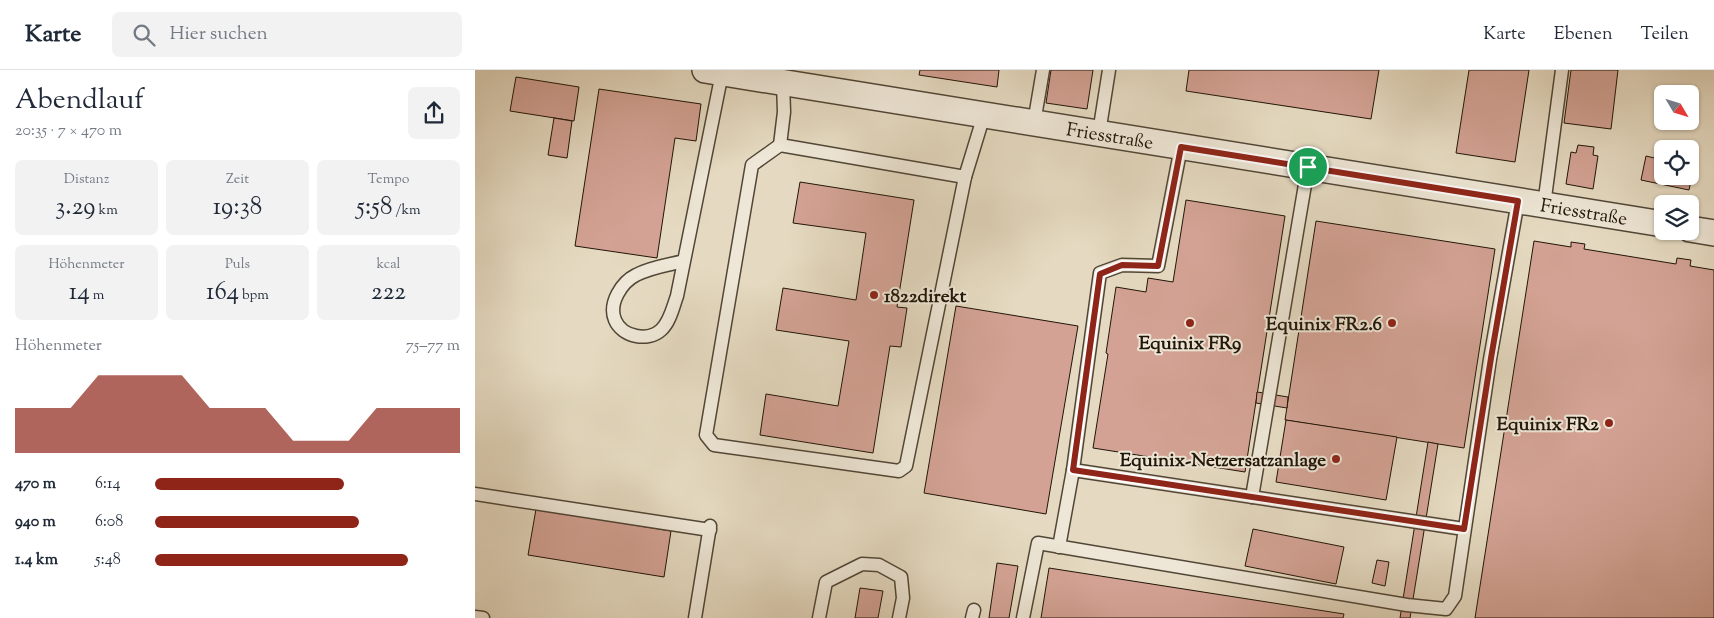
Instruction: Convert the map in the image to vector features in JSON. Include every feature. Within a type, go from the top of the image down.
[{"type":"street","name":"Friesstraße","points":[[714,71],[776,78],[984,115],[1654,223]]},
{"type":"street","points":[[1699,230],[1714,233]]},
{"type":"lane","points":[[1035,123],[1043,70]]},
{"type":"lane","points":[[1099,133],[1109,70]]},
{"type":"lane","points":[[1544,205],[1562,70]]},
{"type":"lane","points":[[684,261],[649,269],[635,275],[625,284],[616,297],[613,307],[615,320],[623,331],[644,337],[655,335],[669,319],[677,296],[684,261],[714,71]]},
{"type":"lane","points":[[776,78],[784,112],[780,145]]},
{"type":"lane","points":[[965,177],[780,145],[752,165],[706,435],[715,445],[899,472],[906,466],[965,177],[984,115]]},
{"type":"lane","points":[[1059,547],[1073,470],[1100,274],[1122,265],[1158,266],[1181,147]]},
{"type":"lane","points":[[1252,497],[1308,167]]},
{"type":"lane","points":[[1023,618],[1037,543],[1407,605],[1446,609],[1455,596],[1498,310],[1518,201]]},
{"type":"lane","points":[[1073,470],[1464,529]]},
{"type":"lane","points":[[475,494],[710,528],[695,618]]},
{"type":"lane","points":[[819,618],[826,582],[862,564],[879,565],[901,577],[903,598],[899,618]]},
{"type":"lane","points":[[475,617],[483,618]]},
{"type":"building","points":[[920,70],[999,70],[997,87],[919,75]]},
{"type":"building","points":[[1051,70],[1093,70],[1087,109],[1046,103]]},
{"type":"building","points":[[1189,70],[1379,70],[1371,119],[1186,91]]},
{"type":"building","points":[[1469,70],[1529,70],[1515,162],[1456,153]]},
{"type":"building","points":[[1571,70],[1618,70],[1611,129],[1564,123]]},
{"type":"building","points":[[516,77],[579,87],[574,121],[510,111]]},
{"type":"building","points":[[599,89],[701,104],[696,141],[675,138],[657,258],[575,246]]},
{"type":"building","points":[[554,118],[572,121],[567,158],[548,155]]},
{"type":"building","points":[[1578,145],[1594,147],[1593,155],[1598,156],[1593,189],[1566,184],[1571,152],[1576,153]]},
{"type":"building","points":[[1646,156],[1654,158],[1654,183],[1641,180]]},
{"type":"building","points":[[800,182],[914,200],[897,307],[907,308],[901,347],[890,346],[873,453],[760,435],[766,394],[838,406],[849,341],[776,330],[783,288],[856,300],[866,233],[793,223]]},
{"type":"building","points":[[1665,185],[1690,185],[1689,190]]},
{"type":"building","name":"Equinix FR9","points":[[1186,200],[1285,216],[1245,472],[1093,448],[1108,354],[1106,353],[1116,287],[1146,292],[1148,278],[1173,282]]},
{"type":"building","name":"Equinix FR2.6","points":[[1316,221],[1495,249],[1464,448],[1285,420]]},
{"type":"building","name":"Equinix FR2","points":[[1534,241],[1571,247],[1571,242],[1585,244],[1584,249],[1676,264],[1677,258],[1691,260],[1690,266],[1714,270],[1714,618],[1475,618]]},
{"type":"building","points":[[956,306],[1078,326],[1046,514],[924,493]]},
{"type":"building","points":[[1257,392],[1288,397],[1287,408],[1256,403]]},
{"type":"building","name":"Equinix-Netzersatzanlage","points":[[1286,420],[1397,437],[1386,500],[1276,482]]},
{"type":"building","points":[[1428,442],[1438,444],[1410,618],[1400,618]]},
{"type":"building","points":[[536,509],[671,531],[664,577],[528,555]]},
{"type":"building","points":[[1253,529],[1344,547],[1336,584],[1245,566]]},
{"type":"building","points":[[1377,560],[1389,562],[1385,586],[1372,583]]},
{"type":"building","points":[[997,563],[1018,566],[1009,618],[989,618]]},
{"type":"building","points":[[1049,568],[1344,614],[1343,618],[1041,618]]},
{"type":"building","points":[[860,588],[883,591],[878,618],[855,618]]},
{"type":"place","name":"1822direkt","points":[[874,295]]},
{"type":"place","name":"Equinix FR9","points":[[1190,323]]},
{"type":"place","name":"Equinix FR2.6","points":[[1392,323]]},
{"type":"place","name":"Equinix FR2","points":[[1609,423]]},
{"type":"place","name":"Equinix-Netzersatzanlage","points":[[1336,459]]},
{"type":"route","points":[[1181,147],[1308,167],[1518,201],[1503,281],[1464,529],[1073,470],[1100,274],[1122,265],[1158,266],[1181,147]]}]
